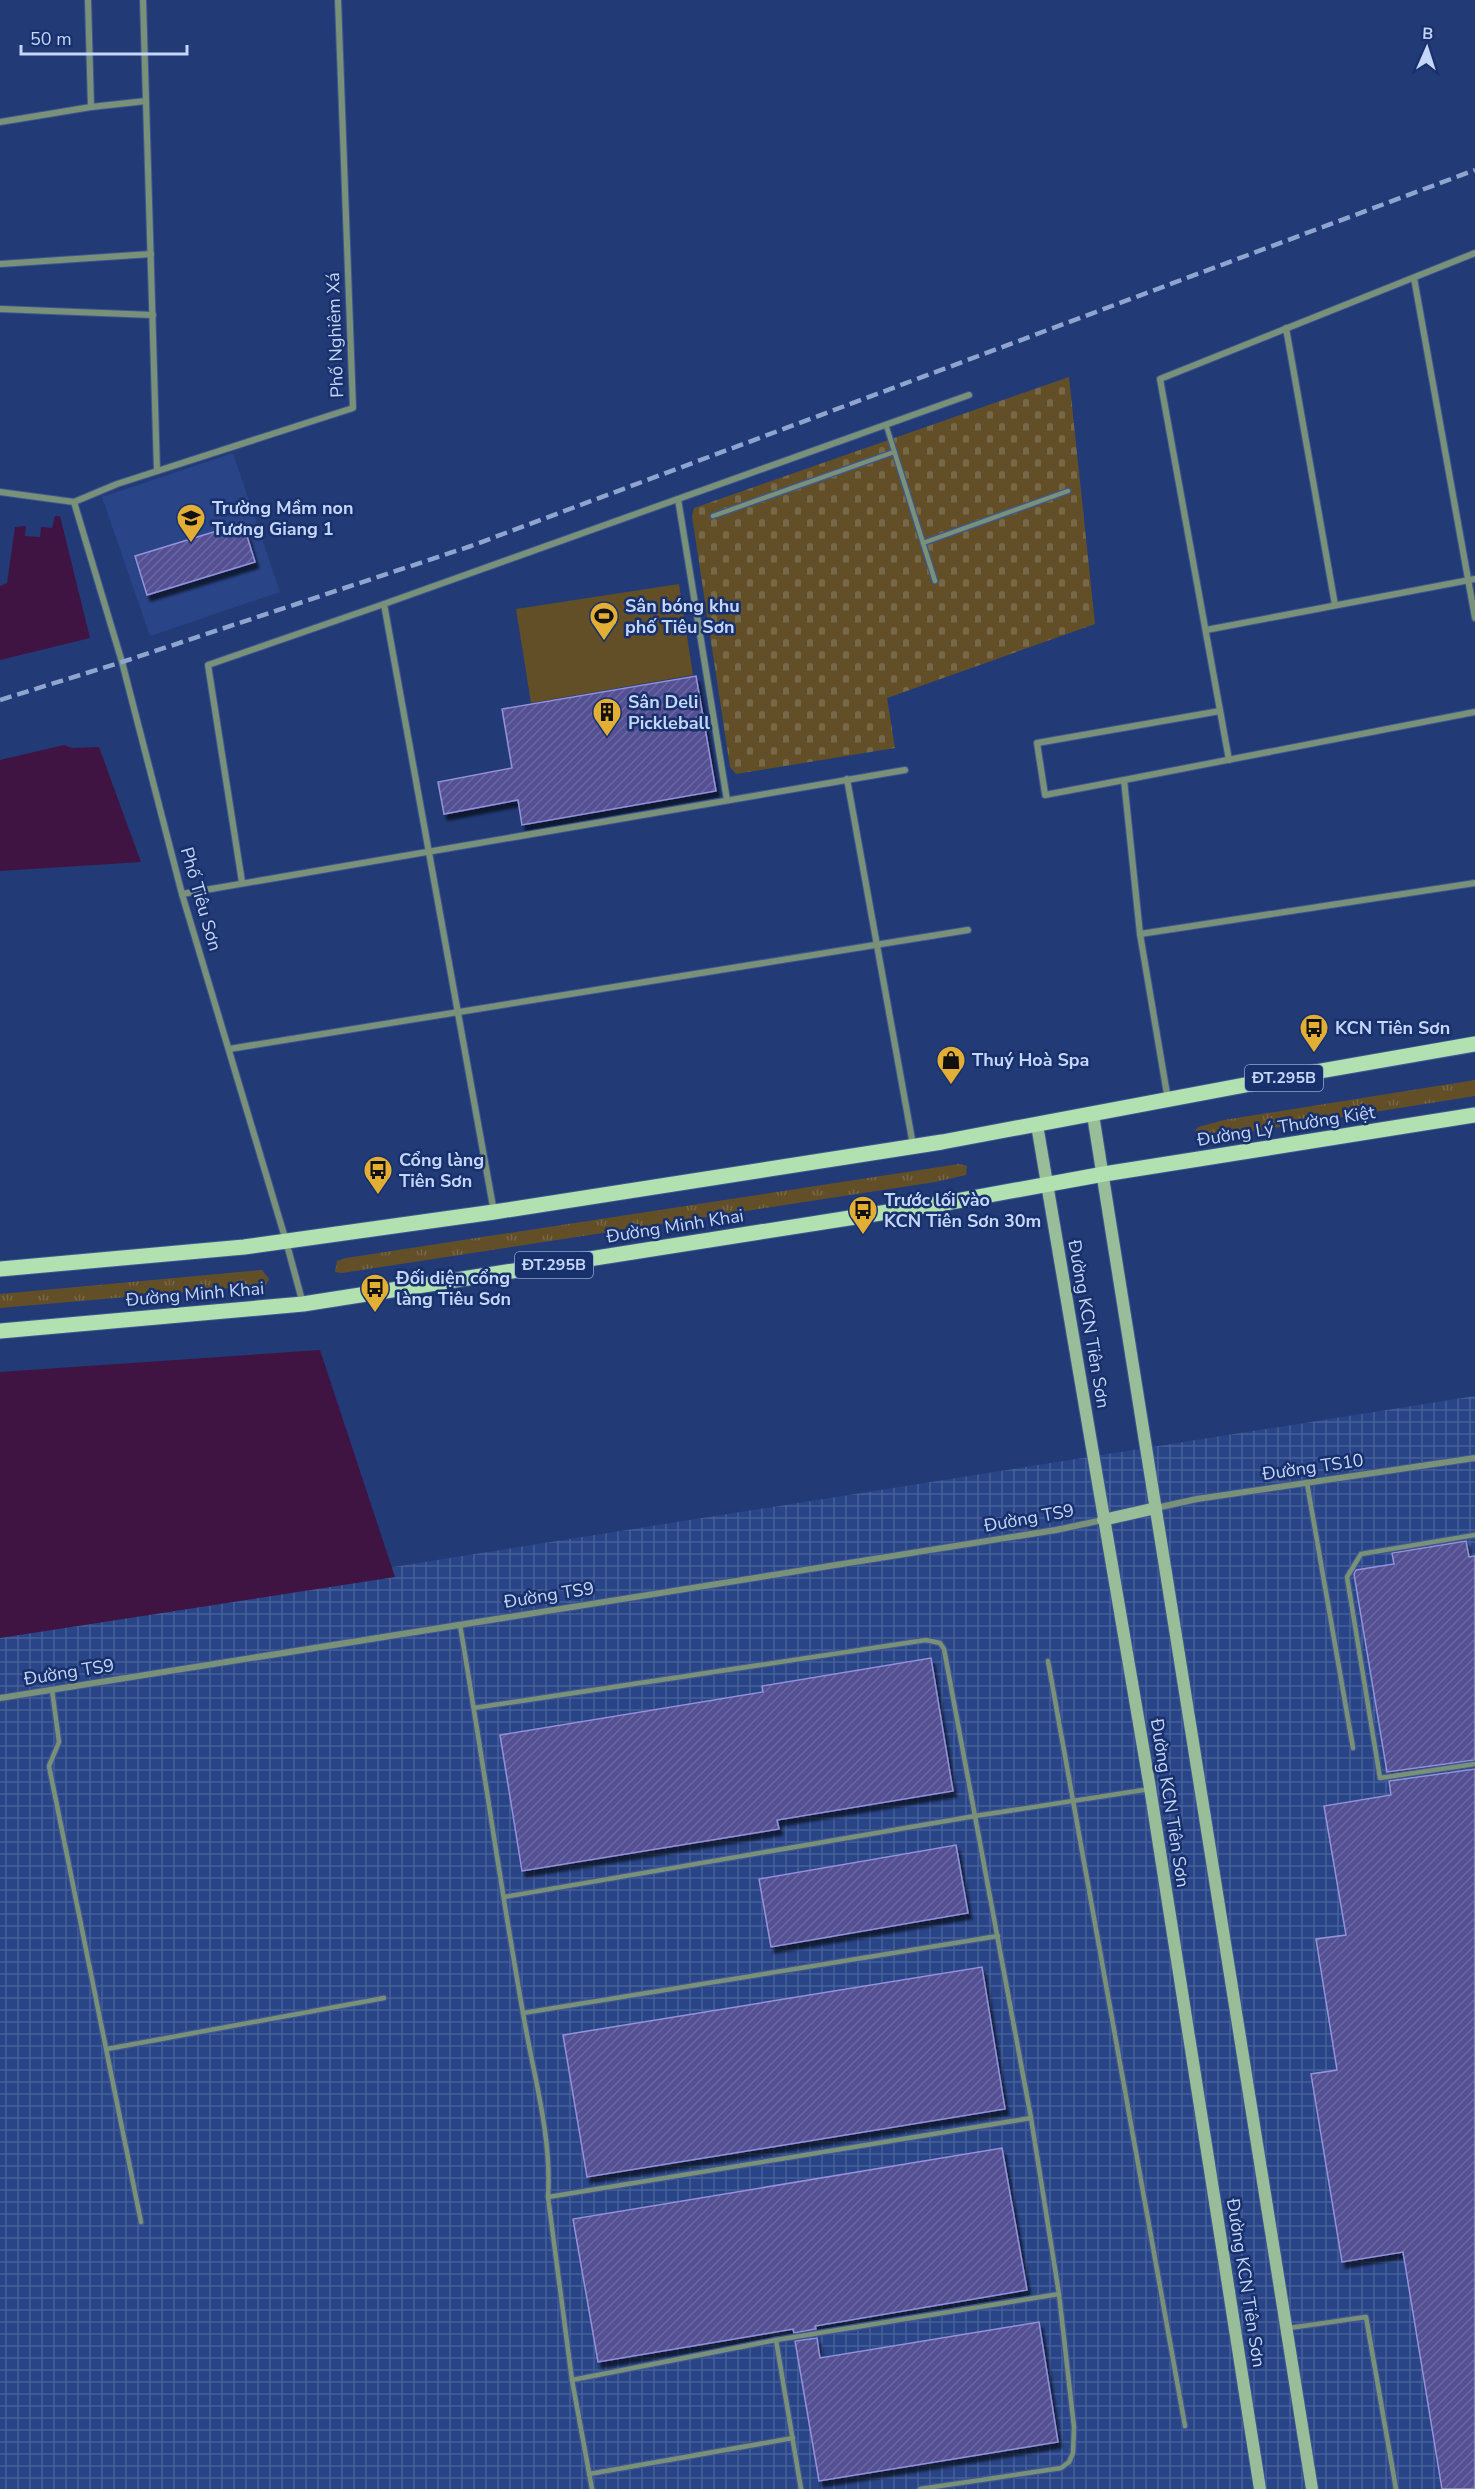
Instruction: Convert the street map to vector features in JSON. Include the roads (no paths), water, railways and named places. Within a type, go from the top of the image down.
[{"type":"main road","name":"ĐT.295B","points":[[0,1269],[286,1242],[494,1212],[1037,1125],[1475,1044]]},
{"type":"main road","name":"Đường KCN Tiên Sơn","points":[[1093,1114],[1312,2489]]},
{"type":"main road","name":"Đường Lý Thường Kiệt","points":[[1104,1174],[1475,1115]]},
{"type":"main road","name":"Đường KCN Tiên Sơn","points":[[1037,1125],[1150,1788],[1260,2489]]},
{"type":"main road","name":"Đường Minh Khai","points":[[0,1331],[303,1304],[1104,1174]]},
{"type":"main road","points":[[1103,1520],[1156,1508]]},
{"type":"street","points":[[88,0],[90,107]]},
{"type":"street","points":[[143,0],[157,471]]},
{"type":"street","name":"Phố Nghiêm Xá","points":[[74,502],[117,484],[353,408],[338,0]]},
{"type":"street","points":[[0,122],[90,107],[147,101]]},
{"type":"street","points":[[1229,760],[1160,379],[1475,253]]},
{"type":"street","points":[[0,264],[151,254]]},
{"type":"street","points":[[1413,278],[1472,580],[1475,618]]},
{"type":"street","points":[[0,309],[153,315]]},
{"type":"street","points":[[1286,328],[1335,605]]},
{"type":"street","points":[[242,882],[208,665],[969,395]]},
{"type":"street","points":[[0,492],[74,502]]},
{"type":"street","points":[[678,499],[727,800]]},
{"type":"street","name":"Phố Tiêu Sơn","points":[[74,502],[122,662],[182,894],[303,1304]]},
{"type":"street","points":[[1206,630],[1472,580]]},
{"type":"street","points":[[384,604],[494,1212]]},
{"type":"street","points":[[1220,711],[1037,743],[1045,795],[1475,712]]},
{"type":"street","points":[[182,894],[904,770]]},
{"type":"street","points":[[847,780],[914,1146]]},
{"type":"street","points":[[1124,780],[1140,934],[1168,1100]]},
{"type":"street","points":[[1140,934],[1475,883]]},
{"type":"street","points":[[229,1049],[968,930]]},
{"type":"street","name":"Đường TS10","points":[[1156,1508],[1197,1499],[1475,1458]]},
{"type":"street","name":"Đường TS9","points":[[0,1698],[1056,1530],[1103,1520]]},
{"type":"lane","points":[[886,425],[935,581]]},
{"type":"lane","points":[[713,516],[894,452]]},
{"type":"lane","points":[[923,543],[1068,491]]},
{"type":"lane","points":[[1307,1483],[1353,1748]]},
{"type":"lane","points":[[1475,1535],[1362,1554],[1347,1577],[1380,1778],[1475,1764]]},
{"type":"lane","points":[[460,1625],[523,2013],[546,2139],[550,2171],[548,2198],[572,2380],[592,2489]]},
{"type":"lane","points":[[474,1708],[934,1640],[944,1649],[1031,2118],[1059,2294],[1074,2427],[1073,2453],[1069,2462],[1061,2468],[920,2489]]},
{"type":"lane","points":[[1048,1662],[1185,2426]]},
{"type":"lane","points":[[52,1690],[59,1742],[48,1766],[141,2222]]},
{"type":"lane","points":[[504,1897],[1150,1788]]},
{"type":"lane","points":[[523,2013],[998,1936]]},
{"type":"lane","points":[[107,2049],[384,1998]]},
{"type":"lane","points":[[548,2198],[1031,2118]]},
{"type":"lane","points":[[572,2380],[776,2340],[1059,2294]]},
{"type":"lane","points":[[1286,2329],[1366,2317],[1396,2489]]},
{"type":"lane","points":[[776,2340],[801,2489]]},
{"type":"lane","points":[[589,2474],[793,2438]]},
{"type":"railway","points":[[0,700],[471,546],[1475,170]]},
{"type":"place","name":"Trường Mầm non Tương Giang 1","points":[[191,544]]},
{"type":"place","name":"Sân bóng khu phố Tiêu Sơn","points":[[604,642]]},
{"type":"place","name":"Sân Deli Pickleball","points":[[607,738]]},
{"type":"place","name":"KCN Tiên Sơn","points":[[1314,1054]]},
{"type":"place","name":"Thuý Hoà Spa","points":[[951,1086]]},
{"type":"place","name":"Cổng làng Tiên Sơn","points":[[378,1196]]},
{"type":"place","name":"Trước lối vào KCN Tiên Sơn 30m","points":[[863,1236]]},
{"type":"place","name":"Đối diện cổng làng Tiêu Sơn","points":[[375,1314]]}]
